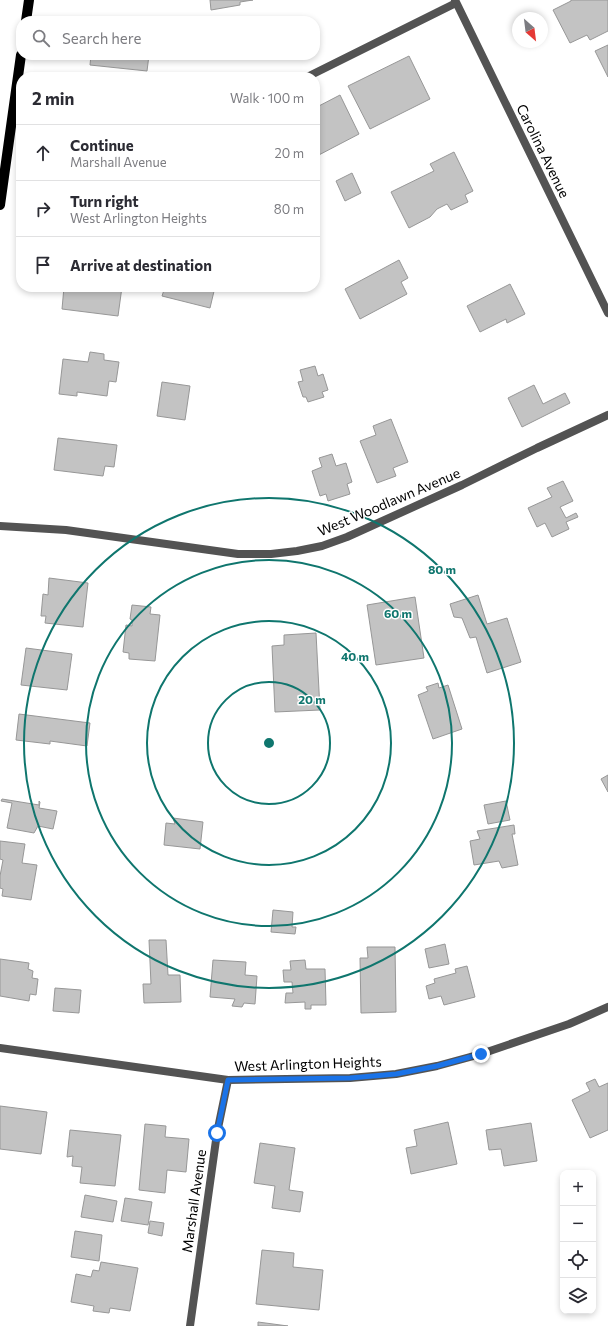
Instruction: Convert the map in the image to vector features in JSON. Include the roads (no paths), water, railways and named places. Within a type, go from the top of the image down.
[{"type":"main road","points":[[27,16],[29,0]]},
{"type":"main road","points":[[19,72],[20,60]]},
{"type":"main road","points":[[0,205],[16,91]]},
{"type":"street","points":[[317,72],[455,2]]},
{"type":"street","name":"Carolina Avenue","points":[[455,2],[608,313]]},
{"type":"street","name":"West Woodlawn Avenue","points":[[0,526],[66,530],[238,554],[271,554],[297,551],[322,546],[347,537],[462,486],[537,448],[608,415]]},
{"type":"street","name":"West Arlington Heights","points":[[0,1048],[228,1080],[350,1078],[396,1074],[430,1068],[481,1054],[569,1024],[608,1007]]},
{"type":"street","name":"Marshall Avenue","points":[[190,1326],[217,1133],[228,1080]]}]
